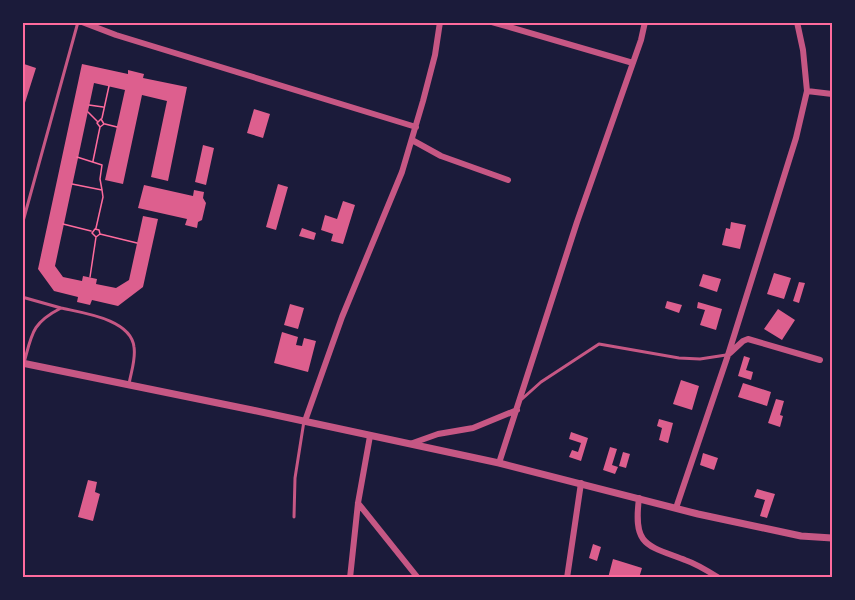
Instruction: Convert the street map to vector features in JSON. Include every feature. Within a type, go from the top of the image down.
[{"type":"street","points":[[80,22],[416,127]]},
{"type":"street","points":[[305,421],[342,318],[369,256],[412,140],[435,55],[440,22]]},
{"type":"street","points":[[492,22],[633,63]]},
{"type":"street","points":[[499,464],[577,222],[633,63],[645,22]]},
{"type":"street","points":[[675,508],[728,355],[796,138],[807,91],[803,50],[797,22]]},
{"type":"street","points":[[807,91],[832,94]]},
{"type":"street","points":[[412,140],[441,156],[508,180]]},
{"type":"street","points":[[728,355],[748,339],[820,360]]},
{"type":"street","points":[[23,363],[410,444],[801,536],[832,538]]},
{"type":"street","points":[[410,444],[438,434],[473,428],[517,410]]},
{"type":"street","points":[[350,578],[358,503],[370,436]]},
{"type":"street","points":[[567,578],[581,483]]},
{"type":"street","points":[[639,498],[636,515],[643,540],[650,547],[689,561],[719,578]]},
{"type":"street","points":[[358,503],[418,578]]},
{"type":"lane","points":[[22,225],[80,22]]},
{"type":"lane","points":[[22,297],[102,318],[126,330],[133,340],[135,350],[129,384]]},
{"type":"lane","points":[[23,363],[36,325],[50,313],[61,308]]},
{"type":"lane","points":[[520,400],[541,382],[599,344],[679,358],[700,359],[728,355]]},
{"type":"lane","points":[[294,517],[296,478],[305,421]]},
{"type":"path","points":[[97,122],[101,119],[109,86]]},
{"type":"path","points":[[89,105],[104,108]]},
{"type":"path","points":[[88,112],[100,127],[93,162]]},
{"type":"path","points":[[101,119],[105,124],[117,127]]},
{"type":"path","points":[[100,127],[105,124]]},
{"type":"path","points":[[77,157],[102,165],[100,179],[103,197],[96,228],[92,232]]},
{"type":"path","points":[[72,184],[102,190]]},
{"type":"path","points":[[63,224],[92,232],[96,237]]},
{"type":"path","points":[[96,228],[100,234],[137,243]]},
{"type":"path","points":[[90,277],[96,237],[100,234]]},
{"type":"building","points":[[24,64],[36,68],[23,109],[22,69]]},
{"type":"building","points":[[82,64],[128,74],[128,70],[144,74],[143,78],[187,87],[168,181],[151,177],[167,101],[142,95],[123,184],[105,180],[125,90],[94,83],[55,266],[63,277],[82,281],[83,276],[97,279],[96,284],[116,288],[129,280],[143,216],[158,219],[143,287],[118,306],[92,300],[90,305],[77,302],[78,297],[54,291],[38,269]]},
{"type":"building","points":[[254,109],[270,114],[263,138],[247,133]]},
{"type":"building","points":[[203,145],[214,148],[206,185],[195,182]]},
{"type":"building","points":[[278,184],[288,187],[276,230],[266,227]]},
{"type":"building","points":[[144,185],[193,196],[194,190],[204,192],[203,198],[206,203],[202,220],[198,222],[197,228],[185,225],[187,219],[138,208]]},
{"type":"building","points":[[343,201],[355,205],[343,244],[331,241],[333,234],[321,230],[325,215],[337,219]]},
{"type":"building","points":[[731,222],[746,225],[740,249],[722,245],[726,228],[730,229]]},
{"type":"building","points":[[302,228],[316,233],[314,240],[299,236]]},
{"type":"building","points":[[774,273],[791,278],[784,299],[767,294]]},
{"type":"building","points":[[703,274],[721,279],[717,292],[699,286]]},
{"type":"building","points":[[799,282],[805,283],[799,303],[793,301]]},
{"type":"building","points":[[667,301],[682,305],[679,313],[665,308]]},
{"type":"building","points":[[698,302],[722,309],[716,330],[700,325],[705,310],[697,308]]},
{"type":"building","points":[[290,304],[304,308],[298,329],[284,325]]},
{"type":"building","points":[[778,309],[795,320],[782,340],[764,329]]},
{"type":"building","points":[[282,332],[298,337],[296,345],[302,346],[304,338],[316,341],[308,372],[274,363]]},
{"type":"building","points":[[744,356],[750,358],[746,370],[753,372],[751,380],[738,376]]},
{"type":"building","points":[[681,380],[699,386],[692,410],[673,404]]},
{"type":"building","points":[[743,383],[771,392],[767,406],[738,397]]},
{"type":"building","points":[[776,399],[784,401],[780,415],[783,416],[780,427],[768,423]]},
{"type":"building","points":[[659,419],[673,423],[668,443],[659,440],[662,428],[657,426]]},
{"type":"building","points":[[571,432],[588,438],[581,461],[569,457],[572,450],[578,452],[581,443],[569,439]]},
{"type":"building","points":[[610,447],[617,449],[612,465],[618,467],[615,474],[603,470]]},
{"type":"building","points":[[623,452],[630,454],[626,468],[619,466]]},
{"type":"building","points":[[703,453],[718,458],[714,470],[700,465]]},
{"type":"building","points":[[88,480],[97,482],[95,492],[100,494],[93,521],[78,517]]},
{"type":"building","points":[[757,489],[775,494],[767,518],[760,516],[765,500],[754,497]]},
{"type":"building","points":[[593,544],[601,547],[597,561],[589,558]]},
{"type":"building","points":[[613,559],[642,568],[639,578],[608,578]]}]
